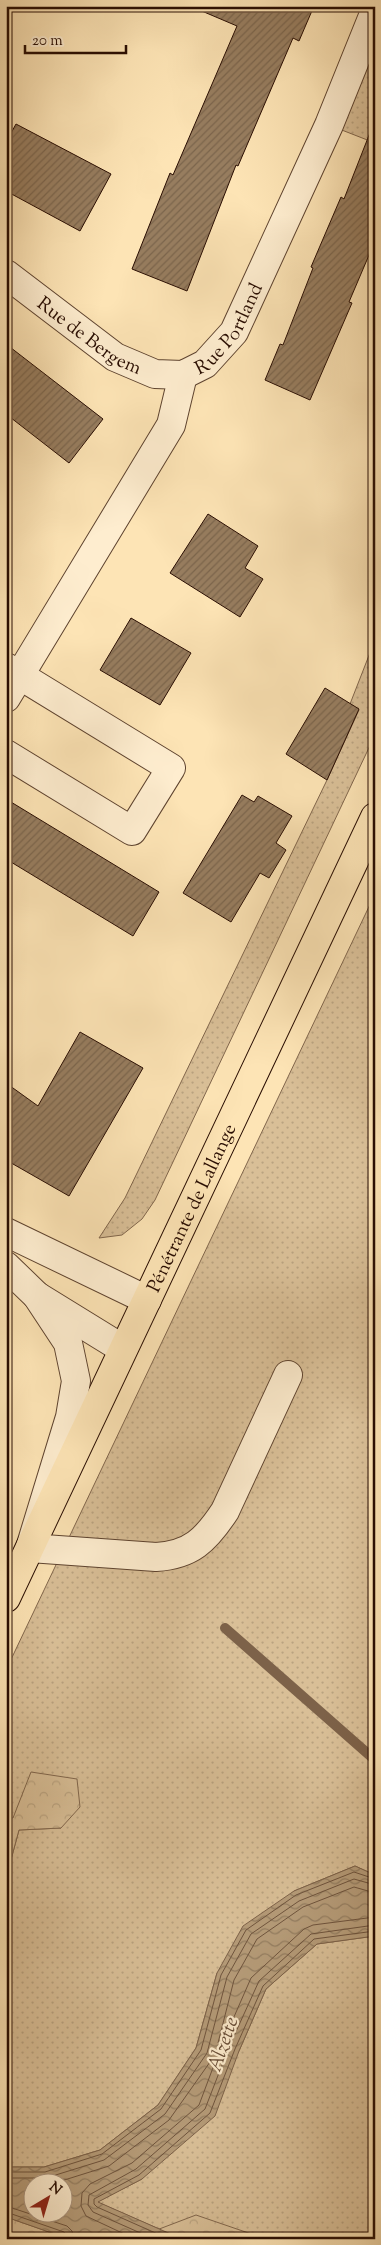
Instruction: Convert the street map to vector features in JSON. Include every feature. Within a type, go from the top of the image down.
[{"type":"main road","name":"Pénétrante de Lallange","points":[[6,1598],[375,817]]},
{"type":"street","name":"Rue Portland","points":[[6,698],[13,671],[171,425],[182,375],[204,364],[234,332],[329,125],[375,11]]},
{"type":"street","name":"Rue de Bergem","points":[[6,274],[115,356],[155,374],[182,375]]},
{"type":"street","points":[[6,754],[132,831],[171,768],[13,671]]},
{"type":"street","points":[[6,1232],[147,1300]]},
{"type":"street","points":[[6,1266],[37,1296],[123,1349]]},
{"type":"street","points":[[37,1296],[68,1343],[76,1381],[70,1417],[30,1548],[156,1557],[175,1556],[197,1544],[213,1529],[224,1511],[288,1375]]},
{"type":"green space","points":[[375,11],[375,143],[329,125]]},
{"type":"green space","points":[[375,640],[375,735],[155,1200],[142,1219],[122,1235],[99,1238],[125,1198],[327,780],[359,710],[350,704]]},
{"type":"green space","points":[[375,894],[375,1875],[355,1866],[294,1891],[217,1973],[196,2048],[158,2105],[100,2150],[44,2167],[6,2167],[6,1878],[19,1830],[61,1828],[6,1818],[6,1670]]},
{"type":"green space","points":[[31,1772],[77,1779],[80,1807],[61,1828],[19,1830],[6,1878],[6,1818],[13,1818]]},
{"type":"green space","points":[[375,1936],[375,2239],[182,2239],[97,2202],[142,2179],[239,2051],[266,1989],[317,1944]]},
{"type":"green space","points":[[196,2215],[266,2239],[133,2239]]},
{"type":"green space","points":[[6,2217],[15,2220],[69,2239],[6,2239]]},
{"type":"water","name":"Alzette","points":[[355,1866],[375,1875],[375,1936],[317,1944],[266,1989],[239,2051],[215,2116],[142,2179],[98,2202],[182,2239],[69,2239],[6,2217],[6,2167],[44,2167],[100,2150],[158,2105],[196,2048],[217,1973],[243,1926],[294,1891]]},
{"type":"building","points":[[190,6],[314,6],[299,41],[293,38],[238,166],[236,165],[187,291],[132,269],[170,173],[173,175],[237,26]]},
{"type":"building","points":[[16,124],[111,174],[80,231],[6,191],[6,142]]},
{"type":"building","points":[[373,125],[375,241],[349,302],[352,303],[310,400],[265,380],[280,344],[283,345],[313,268],[311,267],[341,197],[344,199]]},
{"type":"building","points":[[6,344],[103,419],[69,463],[6,414]]},
{"type":"building","points":[[208,514],[258,546],[245,568],[263,579],[240,617],[170,573]]},
{"type":"building","points":[[131,618],[191,653],[160,705],[100,670]]},
{"type":"building","points":[[325,688],[359,709],[327,780],[286,754]]},
{"type":"building","points":[[242,795],[254,802],[258,796],[292,816],[276,843],[286,850],[269,878],[260,873],[231,922],[183,893]]},
{"type":"building","points":[[6,799],[159,892],[133,936],[6,859]]},
{"type":"building","points":[[80,1032],[143,1068],[69,1196],[6,1160],[6,1083],[38,1106]]},
{"type":"waterway","points":[[225,1628],[375,1760]]}]
